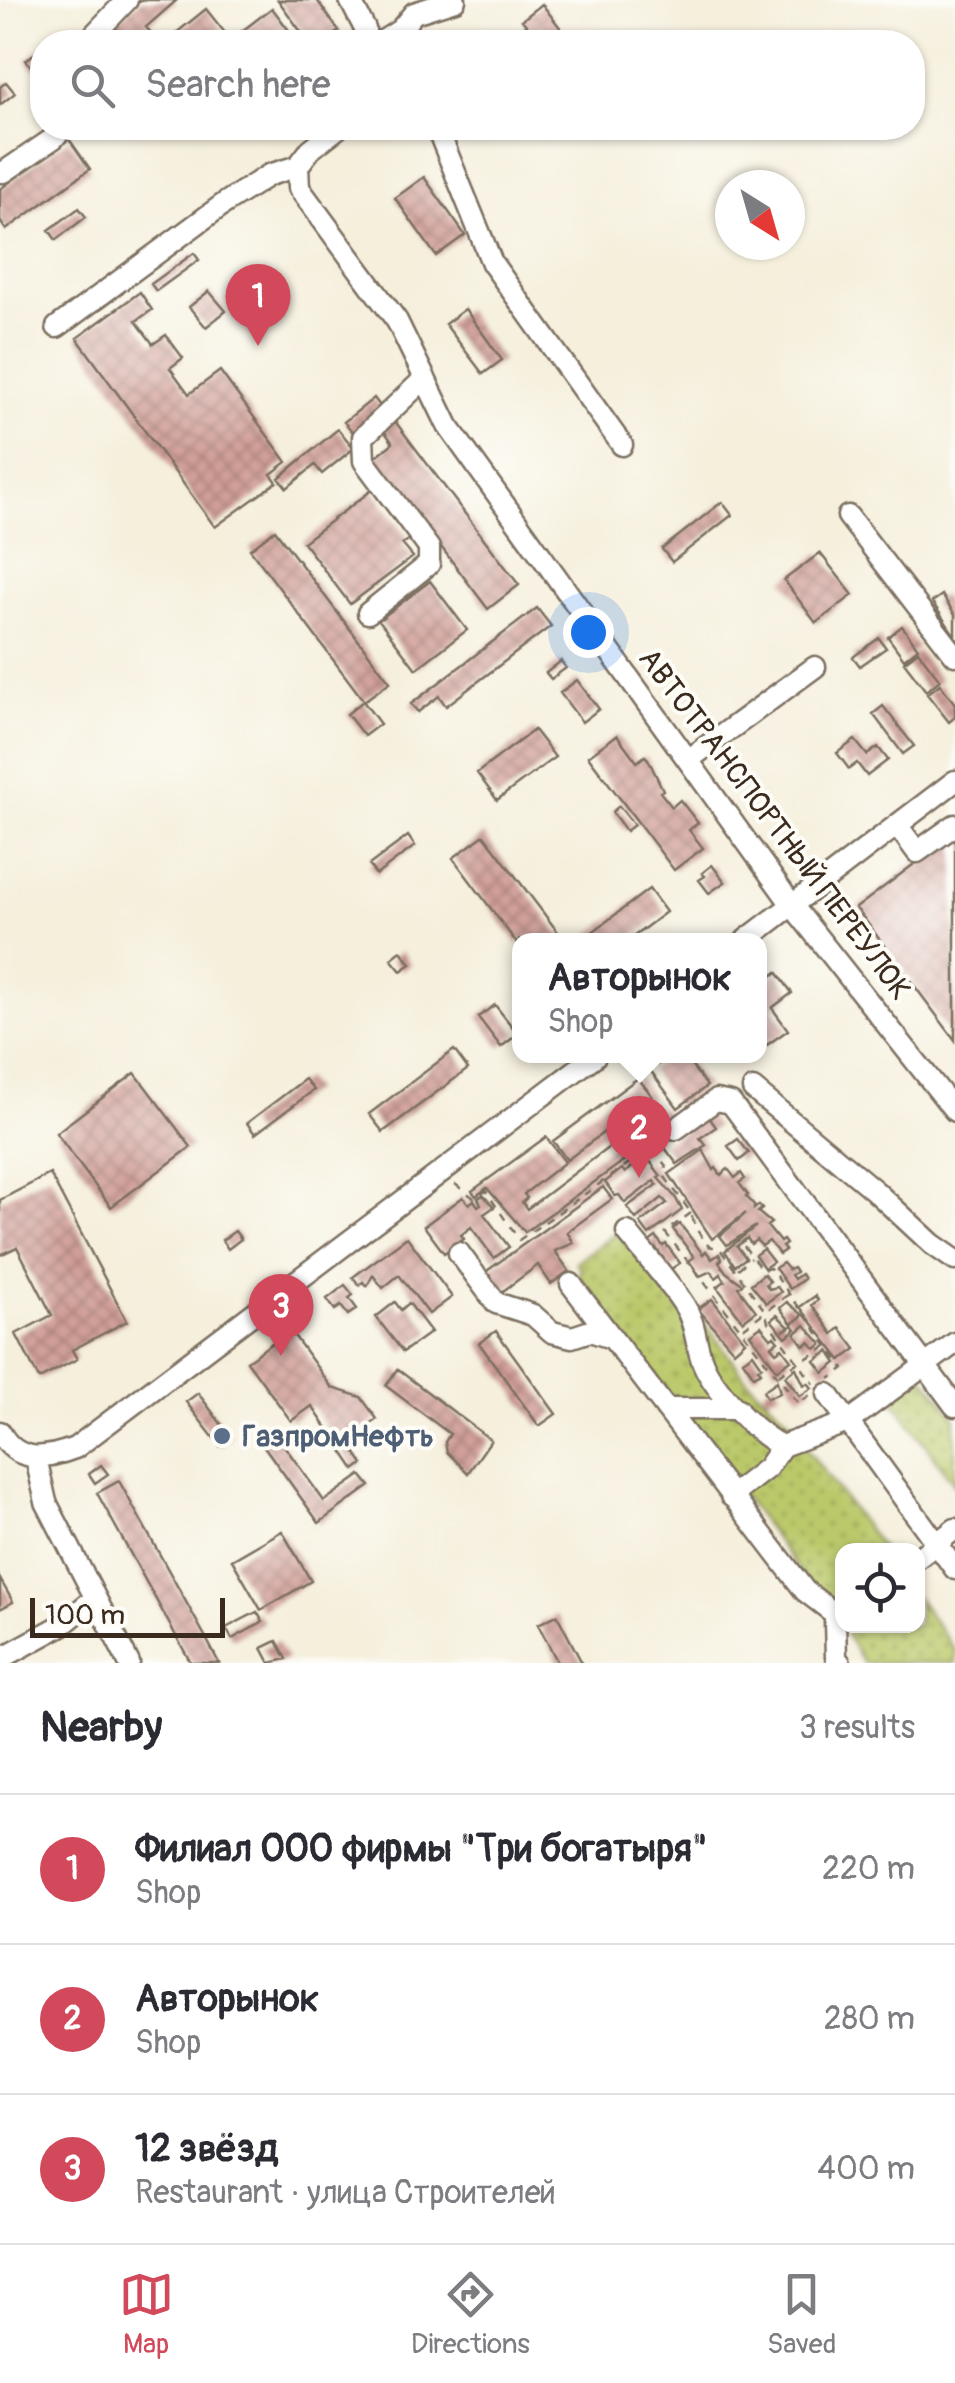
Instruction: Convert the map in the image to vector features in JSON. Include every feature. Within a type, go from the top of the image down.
[{"type":"street","points":[[98,30],[126,0]]},
{"type":"street","points":[[350,0],[367,30]]},
{"type":"street","points":[[400,30],[414,13],[454,0]]},
{"type":"street","points":[[0,172],[51,140]]},
{"type":"street","points":[[57,327],[225,203],[269,175],[298,166],[322,140]]},
{"type":"street","points":[[442,140],[492,263],[622,445]]},
{"type":"street","name":"АВТОТРАНСПОРТНЫЙ ПЕРЕУЛОК","points":[[298,166],[299,188],[397,321],[448,426],[792,905],[955,1111]]},
{"type":"street","points":[[368,613],[429,564],[429,548],[364,460],[362,437],[424,378]]},
{"type":"street","points":[[848,516],[955,655]]},
{"type":"street","points":[[688,760],[815,667]]},
{"type":"street","points":[[755,933],[955,781]]},
{"type":"street","points":[[896,825],[918,852],[955,825]]},
{"type":"street","points":[[0,1432],[21,1454],[43,1458],[75,1448],[587,1063]]},
{"type":"street","points":[[753,1089],[955,1260]]},
{"type":"street","points":[[676,1129],[716,1100],[731,1103],[955,1406]]},
{"type":"street","points":[[628,1232],[684,1305],[704,1364],[738,1409],[770,1440],[782,1446]]},
{"type":"street","points":[[459,1253],[496,1304],[533,1315],[552,1332],[572,1337],[590,1331],[613,1339]]},
{"type":"street","points":[[571,1284],[805,1591],[835,1612]]},
{"type":"street","points":[[731,1496],[767,1468],[782,1446],[848,1422],[955,1343]]},
{"type":"street","points":[[830,1386],[848,1422],[955,1569]]},
{"type":"street","points":[[666,1409],[738,1409]]},
{"type":"street","points":[[43,1458],[46,1502],[129,1663]]},
{"type":"street","points":[[925,1553],[955,1529]]},
{"type":"street","points":[[0,1659],[62,1625],[95,1598]]},
{"type":"street","points":[[836,1633],[836,1658],[840,1663]]},
{"type":"path","points":[[436,1178],[450,1181],[474,1198],[486,1191],[519,1240],[676,1129]]},
{"type":"path","points":[[652,1148],[666,1166],[665,1177],[691,1212],[696,1229],[709,1246],[720,1249],[818,1389],[799,1404],[665,1232],[691,1212]]},
{"type":"path","points":[[744,1246],[762,1270],[770,1268],[844,1368],[830,1386]]},
{"type":"path","points":[[736,1270],[752,1258]]},
{"type":"path","points":[[742,1329],[789,1294]]},
{"type":"path","points":[[778,1376],[797,1360],[828,1346]]},
{"type":"green space","points":[[621,1230],[700,1318],[748,1381],[793,1424],[804,1445],[878,1543],[835,1543],[835,1603],[806,1580],[578,1274],[582,1271],[576,1262]]},
{"type":"green space","points":[[925,1377],[955,1417],[955,1485],[892,1399]]},
{"type":"green space","points":[[925,1609],[955,1650],[955,1663],[863,1663],[846,1633],[925,1633]]},
{"type":"building","points":[[141,0],[177,0],[146,27],[149,30],[117,30],[113,25]]},
{"type":"building","points":[[278,0],[317,0],[338,30],[300,30]]},
{"type":"building","points":[[542,4],[562,30],[530,30],[522,20]]},
{"type":"building","points":[[272,8],[289,30],[243,30]]},
{"type":"building","points":[[206,9],[223,30],[180,30]]},
{"type":"building","points":[[6,82],[15,93],[0,105],[0,87]]},
{"type":"building","points":[[68,140],[90,169],[6,230],[0,221],[0,189]]},
{"type":"building","points":[[424,177],[465,235],[436,256],[395,198]]},
{"type":"building","points":[[79,208],[86,217],[56,240],[49,230]]},
{"type":"building","points":[[194,253],[199,260],[156,291],[151,284]]},
{"type":"building","points":[[209,291],[226,311],[206,327],[189,307]]},
{"type":"building","points":[[140,292],[152,310],[136,321],[153,344],[166,335],[183,358],[170,368],[189,394],[220,371],[287,462],[271,474],[277,482],[215,527],[77,338]]},
{"type":"building","points":[[465,309],[502,360],[483,374],[445,324]]},
{"type":"building","points":[[374,398],[380,406],[373,412],[376,415],[354,433],[344,422]]},
{"type":"building","points":[[394,420],[519,585],[488,609],[374,458],[393,443],[382,428]]},
{"type":"building","points":[[338,429],[354,448],[322,474],[315,465],[287,488],[279,478]]},
{"type":"building","points":[[372,490],[409,539],[402,544],[413,557],[350,604],[303,542]]},
{"type":"building","points":[[722,502],[732,515],[672,562],[662,549]]},
{"type":"building","points":[[275,530],[390,682],[364,701],[250,549]]},
{"type":"building","points":[[820,553],[853,595],[816,623],[784,580]]},
{"type":"building","points":[[430,581],[467,630],[416,669],[379,620]]},
{"type":"building","points":[[942,595],[955,615],[955,636],[932,602]]},
{"type":"building","points":[[537,608],[551,626],[446,706],[439,696],[418,712],[411,704]]},
{"type":"building","points":[[902,626],[918,648],[904,659],[888,637]]},
{"type":"building","points":[[879,638],[886,648],[860,666],[853,657]]},
{"type":"building","points":[[918,651],[940,680],[926,691],[904,662]]},
{"type":"building","points":[[561,661],[566,668],[551,679],[546,673]]},
{"type":"building","points":[[577,680],[599,709],[582,722],[560,693]]},
{"type":"building","points":[[940,684],[955,704],[955,717],[949,722],[927,694]]},
{"type":"building","points":[[363,701],[380,724],[364,736],[347,714]]},
{"type":"building","points":[[883,706],[914,746],[903,754],[873,714]]},
{"type":"building","points":[[534,730],[555,757],[497,800],[477,773]]},
{"type":"building","points":[[617,735],[637,762],[645,756],[648,759],[663,790],[660,792],[672,807],[680,800],[698,823],[689,830],[703,848],[674,870],[588,756]]},
{"type":"building","points":[[855,740],[867,755],[878,747],[888,760],[867,776],[857,763],[849,769],[837,753]]},
{"type":"building","points":[[619,806],[634,825],[626,831],[612,812]]},
{"type":"building","points":[[955,833],[955,1040],[856,908]]},
{"type":"building","points":[[484,835],[559,933],[512,933],[512,937],[453,858]]},
{"type":"building","points":[[408,836],[415,846],[376,875],[369,865]]},
{"type":"building","points":[[712,865],[725,882],[709,893],[699,880]]},
{"type":"building","points":[[649,889],[666,912],[638,933],[591,933]]},
{"type":"building","points":[[401,951],[411,964],[401,971],[391,959]]},
{"type":"building","points":[[777,972],[792,993],[772,1008],[788,1030],[767,1045],[767,980]]},
{"type":"building","points":[[495,1005],[512,1026],[512,1039],[501,1047],[478,1017]]},
{"type":"building","points":[[454,1050],[468,1069],[383,1132],[369,1114]]},
{"type":"building","points":[[660,1063],[689,1063],[707,1086],[678,1108],[650,1070]]},
{"type":"building","points":[[135,1073],[191,1147],[111,1207],[56,1133]]},
{"type":"building","points":[[638,1078],[652,1096],[567,1160],[553,1141]]},
{"type":"building","points":[[305,1079],[314,1090],[255,1134],[247,1123]]},
{"type":"building","points":[[662,1107],[675,1124],[525,1232],[487,1188],[476,1196],[472,1191],[546,1137],[565,1162],[524,1194],[527,1198],[522,1202],[527,1209]]},
{"type":"building","points":[[708,1116],[716,1127],[700,1138],[706,1145],[677,1164],[662,1144]]},
{"type":"building","points":[[738,1139],[749,1153],[739,1161],[728,1146]]},
{"type":"building","points":[[703,1150],[721,1175],[728,1169],[735,1178],[741,1173],[745,1179],[739,1183],[746,1196],[754,1209],[759,1205],[762,1209],[758,1212],[771,1223],[767,1226],[780,1242],[786,1244],[782,1247],[785,1250],[779,1254],[769,1241],[762,1246],[756,1240],[751,1244],[747,1238],[737,1246],[746,1258],[735,1266],[725,1251],[756,1226],[727,1245],[720,1236],[746,1213],[712,1239],[669,1174]]},
{"type":"building","points":[[649,1160],[682,1210],[649,1235],[640,1223],[667,1203],[662,1198],[636,1219],[627,1207],[657,1185],[654,1181],[625,1203],[605,1182],[622,1169],[625,1173],[640,1161],[643,1164]]},
{"type":"building","points":[[50,1174],[127,1321],[72,1350],[77,1359],[39,1379],[16,1334],[52,1315],[17,1247],[0,1255],[0,1200]]},
{"type":"building","points":[[603,1187],[612,1199],[567,1232],[574,1243],[555,1251],[569,1271],[551,1284],[538,1265],[499,1294],[484,1273]]},
{"type":"building","points":[[483,1195],[494,1207],[484,1214],[509,1247],[494,1258],[471,1227],[461,1235],[464,1239],[444,1253],[424,1226],[463,1197],[469,1204],[474,1200],[478,1206],[478,1198]]},
{"type":"building","points":[[680,1224],[703,1254],[706,1251],[712,1259],[719,1254],[726,1272],[742,1284],[738,1287],[756,1311],[743,1321],[717,1287],[725,1281],[721,1274],[716,1278],[711,1271],[700,1276],[689,1261],[694,1257],[673,1229]]},
{"type":"building","points":[[235,1231],[241,1239],[228,1249],[222,1240]]},
{"type":"building","points":[[407,1237],[452,1297],[429,1314],[399,1275],[383,1288],[373,1275],[367,1286],[363,1282],[359,1285],[353,1277]]},
{"type":"building","points":[[656,1237],[680,1263],[671,1269],[656,1248],[653,1250],[648,1243]]},
{"type":"building","points":[[763,1249],[773,1262],[764,1268],[755,1255]]},
{"type":"building","points":[[783,1263],[796,1272],[791,1275],[794,1279],[801,1274],[804,1279],[790,1289],[775,1268]]},
{"type":"building","points":[[764,1274],[770,1281],[766,1284],[769,1289],[777,1287],[781,1292],[766,1303],[751,1284]]},
{"type":"building","points":[[345,1285],[357,1309],[348,1315],[341,1306],[335,1310],[327,1299]]},
{"type":"building","points":[[815,1296],[818,1300],[812,1305],[833,1334],[840,1328],[856,1349],[841,1360],[800,1307]]},
{"type":"building","points":[[712,1299],[745,1341],[734,1351],[698,1309]]},
{"type":"building","points":[[395,1302],[401,1310],[409,1303],[431,1332],[403,1352],[376,1317]]},
{"type":"building","points":[[787,1302],[803,1315],[792,1324],[780,1308]]},
{"type":"building","points":[[777,1315],[789,1327],[783,1331],[793,1325],[796,1329],[786,1337],[771,1320]]},
{"type":"building","points":[[805,1325],[822,1344],[816,1349],[809,1342],[804,1346],[795,1334]]},
{"type":"building","points":[[761,1326],[778,1341],[771,1346],[776,1352],[782,1348],[791,1360],[777,1370],[750,1334]]},
{"type":"building","points":[[290,1330],[332,1388],[361,1397],[377,1419],[363,1430],[371,1440],[355,1452],[363,1464],[355,1470],[312,1406],[291,1421],[247,1361]]},
{"type":"building","points":[[496,1331],[556,1414],[539,1426],[479,1343]]},
{"type":"building","points":[[829,1351],[837,1363],[824,1373],[815,1361]]},
{"type":"building","points":[[753,1353],[762,1366],[754,1376],[743,1360]]},
{"type":"building","points":[[796,1368],[804,1385],[808,1383],[812,1388],[800,1396],[785,1376]]},
{"type":"building","points":[[397,1369],[491,1440],[468,1473],[447,1452],[445,1442],[450,1434],[386,1386]]},
{"type":"building","points":[[777,1381],[780,1393],[767,1398],[763,1391]]},
{"type":"building","points":[[198,1393],[231,1437],[220,1446],[186,1402]]},
{"type":"building","points":[[275,1433],[324,1501],[361,1475],[370,1486],[319,1523],[261,1442]]},
{"type":"building","points":[[101,1465],[108,1474],[95,1483],[89,1474]]},
{"type":"building","points":[[119,1481],[219,1663],[191,1663],[97,1493]]},
{"type":"building","points":[[282,1531],[311,1581],[261,1610],[232,1560]]},
{"type":"building","points":[[0,1579],[13,1602],[0,1609]]},
{"type":"building","points":[[257,1612],[263,1622],[232,1639],[226,1628]]},
{"type":"building","points":[[557,1615],[582,1663],[558,1663],[538,1624]]},
{"type":"building","points":[[277,1641],[287,1659],[270,1663],[262,1648]]},
{"type":"place","name":"Филиал ООО фирмы \"Три богатыря\"","points":[[258,346]]},
{"type":"place","name":"Авторынок","points":[[639,1178]]},
{"type":"place","name":"12 звёзд","points":[[281,1356]]},
{"type":"place","name":"ГазпромНефть","points":[[222,1436]]}]
